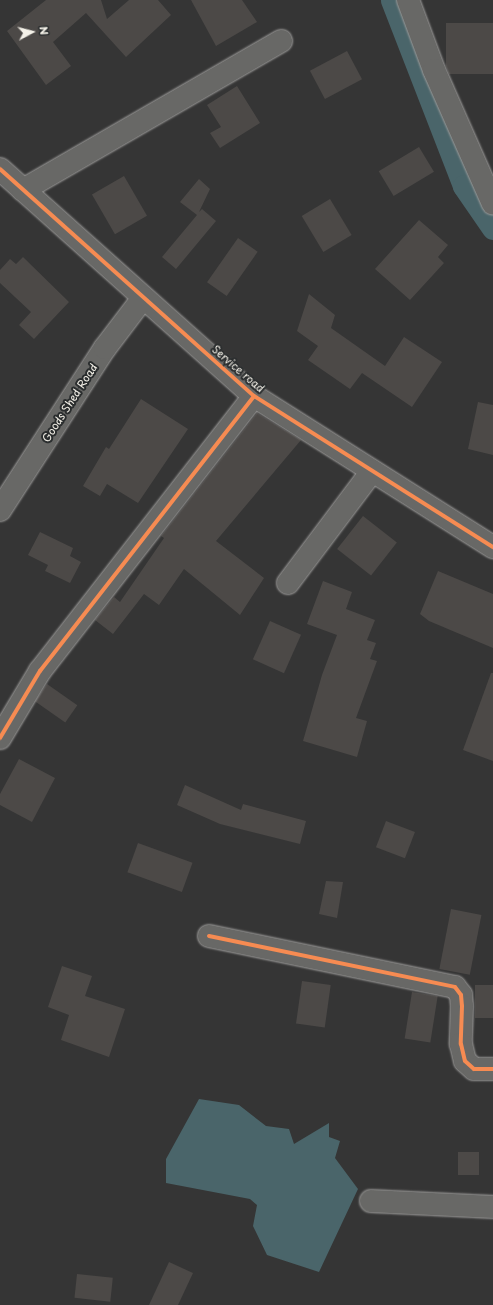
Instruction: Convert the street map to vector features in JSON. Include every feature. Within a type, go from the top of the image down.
[{"type":"street","points":[[408,0],[434,70],[493,204]]},
{"type":"street","points":[[23,190],[281,41]]},
{"type":"street","name":"Service road","points":[[0,169],[254,396],[493,547]]},
{"type":"street","name":"Goods Shed Road","points":[[0,510],[105,348],[143,298]]},
{"type":"street","points":[[0,738],[40,671],[254,396]]},
{"type":"street","points":[[288,583],[372,471]]},
{"type":"street","points":[[209,936],[454,987],[461,995],[461,1044],[465,1061],[474,1069],[493,1069]]},
{"type":"street","points":[[371,1201],[493,1207]]},
{"type":"water","points":[[199,1099],[239,1105],[266,1126],[289,1129],[294,1144],[329,1123],[329,1137],[340,1141],[335,1158],[358,1189],[319,1272],[267,1255],[253,1226],[257,1205],[250,1199],[166,1183],[166,1159]]},
{"type":"building","points":[[46,0],[101,0],[107,19],[129,0],[158,0],[171,15],[126,57],[86,13],[53,42],[71,66],[46,85],[7,31]]},
{"type":"building","points":[[191,0],[242,0],[257,22],[216,46]]},
{"type":"building","points":[[446,23],[493,23],[493,74],[449,74],[446,66]]},
{"type":"building","points":[[347,51],[362,79],[325,99],[310,71]]},
{"type":"building","points":[[237,86],[260,123],[220,148],[210,133],[221,127],[207,105]]},
{"type":"building","points":[[419,147],[434,172],[394,196],[379,171]]},
{"type":"building","points":[[124,176],[147,216],[115,234],[92,195]]},
{"type":"building","points":[[199,179],[210,189],[199,212],[202,209],[216,221],[176,269],[162,257],[197,215],[180,202]]},
{"type":"building","points":[[330,199],[352,235],[323,252],[302,216]]},
{"type":"building","points":[[419,220],[448,245],[438,257],[444,263],[410,300],[375,269]]},
{"type":"building","points":[[238,238],[258,252],[227,296],[207,282]]},
{"type":"building","points":[[23,257],[69,302],[34,339],[19,325],[31,312],[0,283],[0,270],[10,259],[16,264]]},
{"type":"building","points":[[309,294],[335,315],[331,328],[385,366],[404,337],[442,362],[412,407],[362,373],[350,389],[308,360],[318,346],[297,331]]},
{"type":"building","points":[[141,399],[188,429],[138,503],[107,484],[100,496],[83,486],[106,447],[109,449]]},
{"type":"building","points":[[478,402],[493,405],[493,455],[468,449]]},
{"type":"building","points":[[257,413],[301,440],[216,541],[264,578],[240,615],[184,569],[159,605],[144,594],[113,634],[95,620],[114,597],[120,602],[164,538],[161,536]]},
{"type":"building","points":[[363,516],[397,542],[371,576],[337,549]]},
{"type":"building","points":[[40,532],[73,548],[70,556],[81,562],[70,583],[45,571],[48,565],[28,555]]},
{"type":"building","points":[[438,571],[493,594],[493,648],[429,621],[420,614]]},
{"type":"building","points":[[323,581],[352,592],[346,609],[375,620],[367,640],[376,643],[370,659],[377,661],[356,718],[367,721],[357,757],[303,741],[322,675],[337,635],[307,624]]},
{"type":"building","points":[[270,621],[301,635],[284,673],[253,659]]},
{"type":"building","points":[[491,673],[493,673],[493,761],[463,750]]},
{"type":"building","points":[[47,684],[77,705],[65,722],[35,701]]},
{"type":"building","points":[[19,759],[55,778],[32,822],[0,805],[0,794]]},
{"type":"building","points":[[185,785],[241,810],[243,804],[306,821],[300,844],[220,824],[177,805]]},
{"type":"building","points":[[386,821],[415,832],[405,858],[376,847]]},
{"type":"building","points":[[138,843],[193,863],[182,892],[127,872]]},
{"type":"building","points":[[326,881],[343,882],[337,918],[319,914]]},
{"type":"building","points":[[451,909],[481,915],[470,975],[439,969]]},
{"type":"building","points":[[62,966],[92,976],[85,996],[125,1009],[109,1057],[61,1040],[69,1015],[48,1007]]},
{"type":"building","points":[[302,981],[331,985],[325,1028],[296,1024]]},
{"type":"building","points":[[475,985],[493,985],[493,1018],[475,1018]]},
{"type":"building","points":[[412,992],[438,996],[430,1042],[405,1038]]},
{"type":"building","points":[[458,1152],[479,1152],[479,1175],[458,1175]]},
{"type":"building","points":[[169,1262],[193,1273],[178,1305],[149,1305]]},
{"type":"building","points":[[77,1274],[113,1278],[110,1302],[74,1298]]},
{"type":"waterway","points":[[392,0],[464,186],[493,228]]},
{"type":"cycle path","points":[[0,169],[254,396],[493,547]]},
{"type":"cycle path","points":[[0,738],[40,671],[254,396]]},
{"type":"cycle path","points":[[209,936],[455,987],[461,995],[461,1044],[465,1061],[474,1069],[493,1069]]}]
